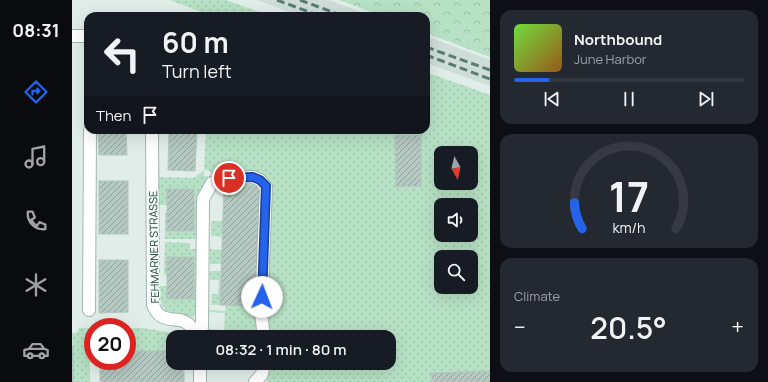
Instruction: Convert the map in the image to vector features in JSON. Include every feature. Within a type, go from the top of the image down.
[{"type":"street","points":[[72,36],[84,36]]},
{"type":"street","points":[[89,310],[90,134]]},
{"type":"street","name":"FEHMARNER STRASSE","points":[[152,134],[153,305],[159,315],[173,320],[181,320],[195,330]]},
{"type":"street","points":[[201,330],[203,199],[212,183],[221,179],[253,177],[260,180],[266,186],[261,312],[263,330]]},
{"type":"street","points":[[200,370],[200,382]]},
{"type":"street","points":[[255,382],[262,374],[263,370]]},
{"type":"shaded area","points":[[257,0],[329,0],[361,12],[289,12]]},
{"type":"shaded area","points":[[430,38],[490,60],[490,86],[430,64]]},
{"type":"green space","points":[[170,0],[226,0],[260,12],[201,12]]},
{"type":"green space","points":[[339,0],[490,0],[490,57],[430,34],[430,12],[371,12]]},
{"type":"green space","points":[[430,73],[490,95],[490,382],[267,382],[267,370],[396,370],[396,330],[224,330],[225,313],[209,312],[209,310],[225,311],[226,305],[256,306],[260,187],[241,186],[241,184],[212,183],[212,173],[204,170],[206,134],[430,134]]},
{"type":"green space","points":[[204,170],[204,176],[208,176],[208,181],[202,187],[200,193],[198,239],[165,239],[165,213],[167,213],[167,231],[194,231],[194,190],[167,189],[167,205],[158,205],[157,177],[194,178]]},
{"type":"green space","points":[[211,221],[223,221],[223,237],[211,236]]},
{"type":"green space","points":[[165,242],[190,243],[190,249],[199,249],[197,307],[193,318],[175,314],[166,310],[161,302],[159,286],[167,286],[167,299],[194,299],[194,258],[167,257],[167,275],[164,275]]},
{"type":"green space","points":[[210,249],[222,250],[222,264],[210,264]]},
{"type":"green space","points":[[210,271],[222,271],[220,305],[211,305],[212,294],[218,294],[219,280],[210,280]]},
{"type":"green space","points":[[79,328],[84,328],[84,370],[90,370],[90,382],[74,382],[72,333],[77,333]]},
{"type":"green space","points":[[136,328],[166,332],[166,351],[136,351]]},
{"type":"building","points":[[98,134],[126,134],[127,155],[99,155]]},
{"type":"building","points":[[169,134],[197,134],[195,171],[168,170]]},
{"type":"building","points":[[395,135],[421,135],[421,186],[396,187]]},
{"type":"building","points":[[99,181],[128,181],[128,234],[99,234]]},
{"type":"building","points":[[224,185],[260,186],[256,306],[220,305]]},
{"type":"building","points":[[167,189],[194,189],[194,231],[167,231]]},
{"type":"building","points":[[167,257],[194,257],[194,299],[167,299]]},
{"type":"building","points":[[99,260],[128,260],[128,312],[99,313]]},
{"type":"building","points":[[73,346],[74,382],[72,382]]},
{"type":"building","points":[[136,351],[166,351],[166,370],[184,370],[184,382],[100,382],[100,370],[136,370]]},
{"type":"building","points":[[490,371],[490,382],[432,382],[431,373]]},
{"type":"railway","points":[[277,0],[309,12]]},
{"type":"railway","points":[[300,0],[332,12]]},
{"type":"railway","points":[[430,48],[490,70]]},
{"type":"railway","points":[[430,56],[490,79]]},
{"type":"route","points":[[229,178],[253,177],[260,180],[266,186],[262,297]]}]
